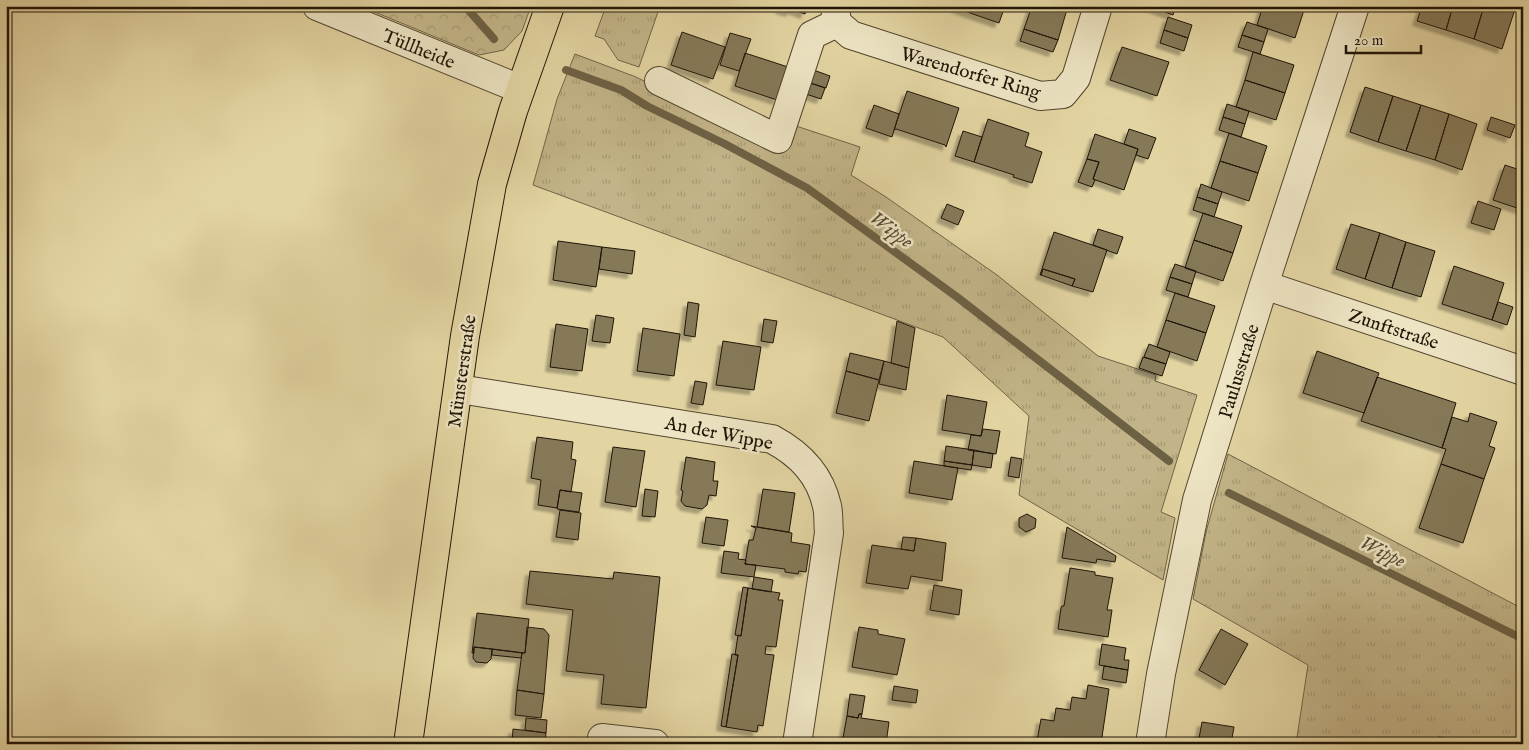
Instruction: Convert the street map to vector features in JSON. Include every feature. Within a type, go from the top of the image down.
[{"type":"main road","name":"Münsterstraße","points":[[408,744],[474,277],[492,184],[520,89],[550,6]]},
{"type":"street","name":"Tüllheide","points":[[317,6],[520,89]]},
{"type":"street","name":"Warendorfer Ring","points":[[836,14],[851,36],[1040,96],[1063,94],[1076,78],[1098,6]]},
{"type":"street","name":"Paulusstraße","points":[[1150,744],[1161,674],[1197,500],[1264,285],[1355,6]]},
{"type":"street","points":[[659,81],[778,139],[812,35],[836,14]]},
{"type":"street","name":"Zunftstraße","points":[[1264,285],[1521,365]]},
{"type":"street","name":"An der Wippe","points":[[459,389],[772,439],[791,449],[807,464],[819,483],[828,507],[829,533],[797,744]]},
{"type":"street","points":[[602,738],[655,744]]},
{"type":"green space","points":[[360,6],[531,6],[522,31],[504,50],[479,55]]},
{"type":"green space","points":[[606,6],[660,6],[639,67],[618,60],[604,39],[595,36]]},
{"type":"green space","points":[[575,54],[636,77],[781,149],[790,124],[860,147],[851,175],[886,197],[997,275],[1098,356],[1156,375],[1155,381],[1197,395],[1161,512],[1175,518],[1163,580],[1019,495],[1029,416],[943,337],[533,185],[557,99]]},
{"type":"green space","points":[[1228,454],[1523,609],[1523,744],[1457,744],[1439,736],[1436,744],[1296,744],[1308,665],[1193,599],[1206,532]]},
{"type":"building","points":[[781,6],[808,6],[805,14],[792,9],[790,12],[780,9]]},
{"type":"building","points":[[954,6],[973,6],[970,13]]},
{"type":"building","points":[[973,6],[1005,6],[999,23],[970,13]]},
{"type":"building","points":[[1032,6],[1068,6],[1058,40],[1024,29]]},
{"type":"building","points":[[1148,6],[1176,6],[1173,15]]},
{"type":"building","points":[[1263,6],[1291,6],[1304,10],[1295,38],[1257,25]]},
{"type":"building","points":[[1422,6],[1453,6],[1446,30],[1417,21]]},
{"type":"building","points":[[1453,6],[1484,6],[1474,39],[1446,30]]},
{"type":"building","points":[[1484,6],[1516,6],[1502,49],[1474,39]]},
{"type":"building","points":[[1168,17],[1192,25],[1188,38],[1164,30]]},
{"type":"building","points":[[1247,22],[1268,29],[1264,42],[1242,35]]},
{"type":"building","points":[[1024,29],[1058,40],[1053,52],[1020,41]]},
{"type":"building","points":[[1164,30],[1188,38],[1184,51],[1160,43]]},
{"type":"building","points":[[682,32],[725,47],[713,79],[671,65]]},
{"type":"building","points":[[730,33],[751,39],[739,71],[720,65]]},
{"type":"building","points":[[1242,35],[1264,42],[1260,54],[1238,47]]},
{"type":"building","points":[[1122,47],[1169,62],[1157,96],[1110,80]]},
{"type":"building","points":[[1253,52],[1294,65],[1285,93],[1245,80]]},
{"type":"building","points":[[745,53],[788,67],[777,100],[735,86]]},
{"type":"building","points":[[808,68],[830,76],[826,88],[804,81]]},
{"type":"building","points":[[1245,80],[1285,93],[1276,120],[1236,107]]},
{"type":"building","points":[[804,81],[825,88],[821,99],[800,92]]},
{"type":"building","points":[[1365,87],[1393,96],[1378,142],[1350,132]]},
{"type":"building","points":[[907,91],[959,108],[946,147],[945,145],[896,129],[894,130]]},
{"type":"building","points":[[1393,96],[1421,105],[1406,151],[1378,142]]},
{"type":"building","points":[[1227,104],[1249,111],[1245,124],[1223,117]]},
{"type":"building","points":[[874,105],[899,114],[892,137],[866,128]]},
{"type":"building","points":[[1421,105],[1449,114],[1435,160],[1406,151]]},
{"type":"building","points":[[1449,114],[1477,124],[1462,170],[1435,160]]},
{"type":"building","points":[[1223,117],[1245,124],[1241,137],[1219,130]]},
{"type":"building","points":[[1491,117],[1515,125],[1510,138],[1487,130]]},
{"type":"building","points":[[988,119],[1029,133],[1025,146],[1042,152],[1032,183],[974,162]]},
{"type":"building","points":[[1129,129],[1156,138],[1148,159],[1136,155],[1138,149],[1124,144]]},
{"type":"building","points":[[963,131],[982,137],[974,162],[955,156]]},
{"type":"building","points":[[1229,133],[1267,146],[1258,173],[1220,161]]},
{"type":"building","points":[[1095,134],[1138,149],[1124,190],[1093,179],[1099,162],[1087,159]]},
{"type":"building","points":[[1087,159],[1099,162],[1092,187],[1078,182]]},
{"type":"building","points":[[1220,161],[1258,173],[1249,201],[1211,188]]},
{"type":"building","points":[[1505,165],[1523,171],[1523,210],[1493,200]]},
{"type":"building","points":[[1201,184],[1222,192],[1218,204],[1197,197]]},
{"type":"building","points":[[1197,197],[1218,204],[1214,217],[1193,210]]},
{"type":"building","points":[[1478,201],[1501,209],[1494,230],[1471,223]]},
{"type":"building","points":[[947,204],[964,211],[958,225],[941,218]]},
{"type":"building","points":[[1203,213],[1242,226],[1233,253],[1194,240]]},
{"type":"building","points":[[1351,224],[1380,233],[1365,279],[1336,269]]},
{"type":"building","points":[[1098,229],[1123,237],[1117,254],[1093,245]]},
{"type":"building","points":[[1054,232],[1107,250],[1093,292],[1072,286],[1075,279],[1043,269],[1040,275]]},
{"type":"building","points":[[1380,233],[1406,242],[1392,288],[1365,279]]},
{"type":"building","points":[[1194,240],[1233,253],[1223,281],[1185,268]]},
{"type":"building","points":[[558,241],[602,247],[596,287],[553,280]]},
{"type":"building","points":[[1406,242],[1435,251],[1421,297],[1392,288]]},
{"type":"building","points":[[602,247],[635,251],[632,274],[599,269]]},
{"type":"building","points":[[1175,264],[1196,271],[1192,284],[1170,277]]},
{"type":"building","points":[[1454,266],[1504,283],[1492,320],[1442,304]]},
{"type":"building","points":[[1043,269],[1075,279],[1072,286],[1041,275]]},
{"type":"building","points":[[1170,277],[1192,284],[1188,297],[1166,290]]},
{"type":"building","points":[[1175,293],[1215,306],[1206,333],[1166,320]]},
{"type":"building","points":[[688,302],[699,304],[695,337],[684,335]]},
{"type":"building","points":[[1498,302],[1513,307],[1507,325],[1492,320]]},
{"type":"building","points":[[596,315],[614,318],[610,343],[592,341]]},
{"type":"building","points":[[764,319],[777,321],[773,343],[761,341]]},
{"type":"building","points":[[1166,320],[1206,333],[1197,361],[1157,347]]},
{"type":"building","points":[[897,321],[915,328],[909,368],[891,363]]},
{"type":"building","points":[[556,324],[588,329],[582,371],[550,367]]},
{"type":"building","points":[[643,328],[680,334],[674,376],[637,371]]},
{"type":"building","points":[[723,341],[761,347],[754,390],[716,385]]},
{"type":"building","points":[[1149,344],[1170,352],[1166,364],[1144,357]]},
{"type":"building","points":[[1317,351],[1379,373],[1364,413],[1303,393]]},
{"type":"building","points":[[850,353],[884,361],[879,380],[846,371]]},
{"type":"building","points":[[1143,357],[1166,364],[1162,376],[1139,368]]},
{"type":"building","points":[[884,361],[909,368],[906,390],[879,384]]},
{"type":"building","points":[[846,371],[879,380],[869,421],[836,413]]},
{"type":"building","points":[[1377,377],[1456,403],[1442,448],[1361,421]]},
{"type":"building","points":[[695,381],[707,383],[703,405],[691,403]]},
{"type":"building","points":[[947,395],[987,402],[981,436],[942,430]]},
{"type":"building","points":[[1470,413],[1497,422],[1489,446],[1495,448],[1484,479],[1441,464],[1446,449],[1442,448],[1452,417],[1468,422]]},
{"type":"building","points":[[983,429],[1000,431],[996,454],[968,450],[971,435],[981,436]]},
{"type":"building","points":[[537,437],[573,442],[571,459],[576,460],[571,492],[560,490],[557,508],[538,505],[541,480],[531,478]]},
{"type":"building","points":[[946,446],[974,450],[972,465],[944,461]]},
{"type":"building","points":[[613,447],[645,451],[636,507],[605,502]]},
{"type":"building","points":[[974,450],[993,454],[991,468],[972,465]]},
{"type":"building","points":[[686,457],[715,462],[713,481],[718,481],[716,496],[709,495],[707,505],[702,509],[685,506],[681,501]]},
{"type":"building","points":[[1011,457],[1022,459],[1019,478],[1008,476]]},
{"type":"building","points":[[914,461],[958,468],[952,500],[909,493]]},
{"type":"building","points":[[944,461],[972,465],[971,470],[944,466]]},
{"type":"building","points":[[1441,464],[1484,479],[1463,543],[1419,528]]},
{"type":"building","points":[[645,489],[658,491],[655,517],[642,516]]},
{"type":"building","points":[[763,489],[795,493],[789,532],[757,527]]},
{"type":"building","points":[[560,490],[582,493],[579,512],[557,509]]},
{"type":"building","points":[[560,510],[581,513],[578,540],[556,537]]},
{"type":"building","points":[[1027,514],[1036,519],[1035,528],[1026,532],[1019,527],[1019,518]]},
{"type":"building","points":[[706,517],[728,520],[724,546],[702,543]]},
{"type":"building","points":[[751,526],[792,533],[791,542],[810,545],[806,572],[799,571],[798,574],[785,572],[785,569],[745,564],[749,540],[753,540],[756,528]]},
{"type":"building","points":[[1067,527],[1116,556],[1115,562],[1097,559],[1096,563],[1062,558]]},
{"type":"building","points":[[903,537],[916,538],[914,551],[901,549]]},
{"type":"building","points":[[916,538],[946,543],[942,581],[911,576],[908,589],[866,583],[872,545],[914,551]]},
{"type":"building","points":[[724,551],[739,553],[738,559],[746,560],[745,564],[756,565],[754,577],[721,573]]},
{"type":"building","points":[[1070,568],[1095,572],[1095,575],[1113,578],[1107,610],[1112,610],[1108,637],[1058,629]]},
{"type":"building","points":[[530,571],[613,579],[614,572],[660,577],[646,708],[601,704],[604,675],[566,671],[573,610],[526,604]]},
{"type":"building","points":[[754,577],[773,580],[771,592],[752,589]]},
{"type":"building","points":[[934,585],[962,590],[959,615],[930,610]]},
{"type":"building","points":[[743,587],[748,588],[741,636],[735,635]]},
{"type":"building","points":[[748,588],[780,593],[778,600],[783,600],[776,647],[766,646],[765,654],[774,655],[763,726],[758,725],[757,732],[726,727],[738,655],[735,655],[738,635],[741,636]]},
{"type":"building","points":[[477,613],[529,619],[525,653],[474,647],[474,653],[472,653]]},
{"type":"building","points":[[527,627],[544,629],[549,635],[544,694],[517,690],[522,653],[525,653]]},
{"type":"building","points":[[859,627],[878,630],[878,634],[905,639],[897,675],[852,667]]},
{"type":"building","points":[[1221,629],[1248,644],[1225,685],[1199,670]]},
{"type":"building","points":[[1102,644],[1126,648],[1124,660],[1129,660],[1128,670],[1099,665]]},
{"type":"building","points":[[474,647],[492,649],[491,659],[487,663],[476,662],[473,658]]},
{"type":"building","points":[[492,649],[522,653],[521,658],[492,655]]},
{"type":"building","points":[[732,654],[738,655],[726,727],[721,726]]},
{"type":"building","points":[[1104,666],[1128,670],[1126,683],[1102,679]]},
{"type":"building","points":[[1088,685],[1109,689],[1101,744],[1057,744],[1037,741],[1041,719],[1054,721],[1056,708],[1070,710],[1072,697],[1086,699]]},
{"type":"building","points":[[894,686],[918,690],[916,703],[892,700]]},
{"type":"building","points":[[517,690],[544,694],[541,718],[515,715]]},
{"type":"building","points":[[850,694],[865,696],[862,714],[859,714],[858,718],[847,716]]},
{"type":"building","points":[[859,714],[862,714],[861,718],[889,722],[886,744],[842,744],[847,716],[858,718]]},
{"type":"building","points":[[526,718],[547,720],[546,733],[525,730]]},
{"type":"building","points":[[1202,722],[1234,727],[1231,744],[1198,744]]},
{"type":"building","points":[[513,729],[546,733],[545,744],[512,744]]},
{"type":"waterway","name":"Wippe","points":[[465,6],[494,39]]},
{"type":"waterway","name":"Wippe","points":[[566,70],[621,90],[647,106],[725,144],[807,188],[957,297],[1169,461]]},
{"type":"waterway","name":"Wippe","points":[[1229,493],[1523,639]]}]
